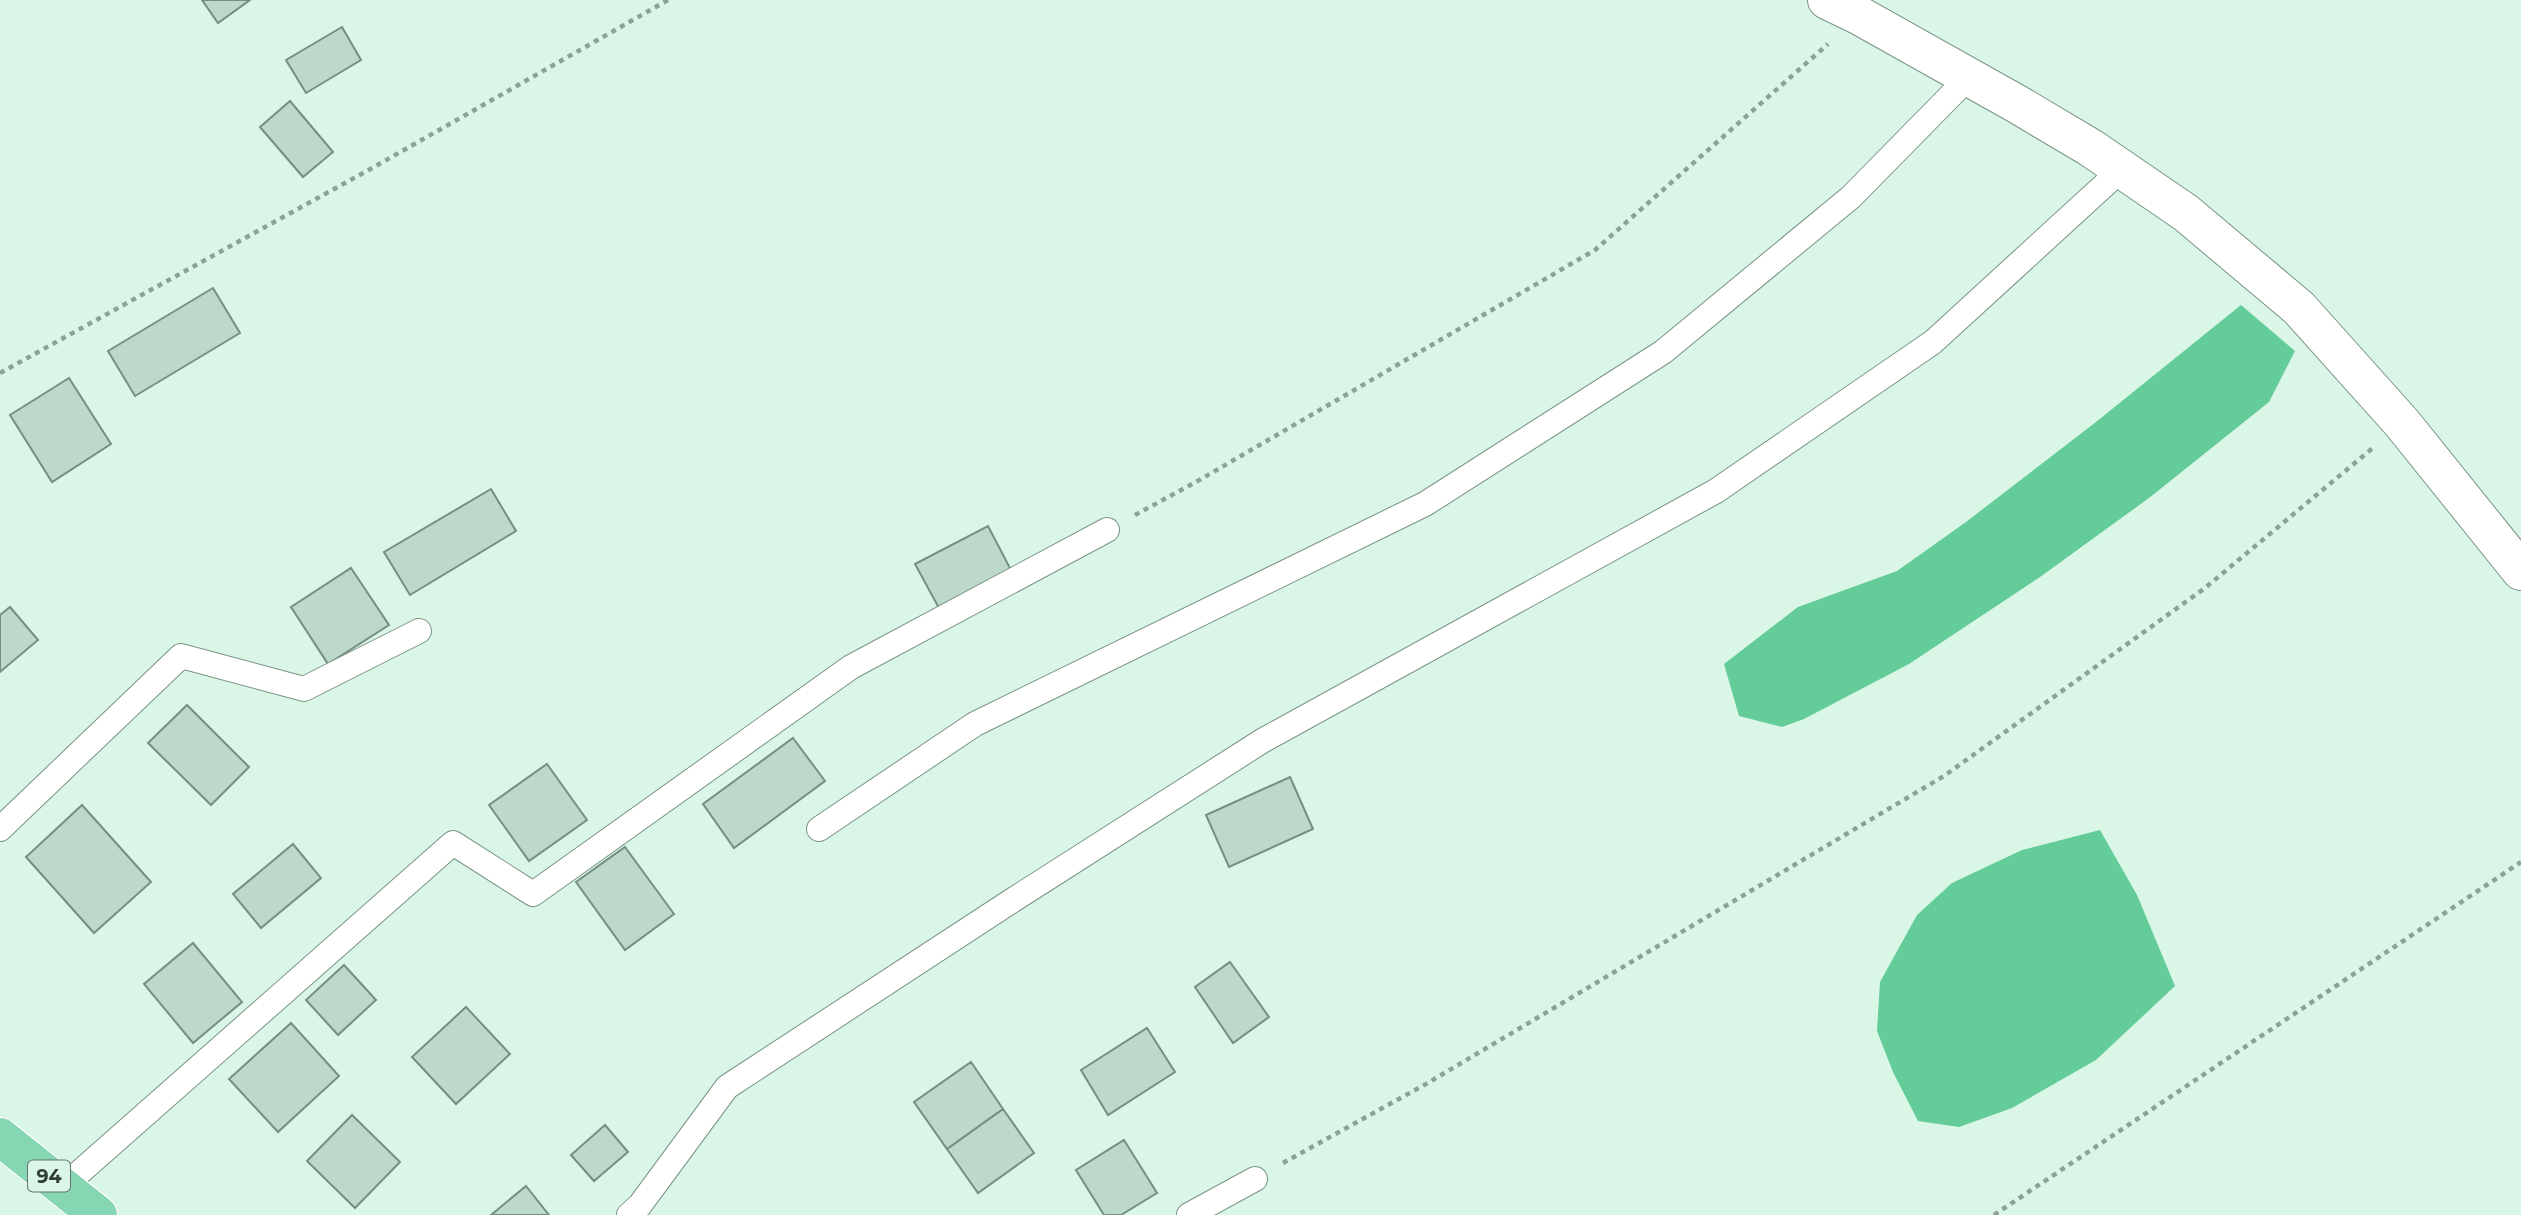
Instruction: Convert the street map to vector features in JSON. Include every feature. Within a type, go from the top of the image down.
[{"type":"main road","name":"94","points":[[0,1137],[98,1215]]},
{"type":"street","points":[[1843,8],[2017,104],[2122,169],[2186,213],[2299,308],[2402,423],[2521,571]]},
{"type":"lane","points":[[819,829],[975,724],[1425,504],[1663,352],[1851,197],[1968,78]]},
{"type":"lane","points":[[629,1215],[640,1205],[727,1087],[1262,741],[1716,491],[1933,342],[2122,169]]},
{"type":"lane","points":[[63,1187],[453,844],[533,894],[851,667],[1107,530]]},
{"type":"lane","points":[[0,829],[181,656],[304,689],[419,631]]},
{"type":"lane","points":[[1189,1215],[1255,1179]]},
{"type":"path","points":[[0,373],[374,167],[668,0]]},
{"type":"path","points":[[1107,530],[1196,482],[1595,250],[1843,8]]},
{"type":"path","points":[[1255,1179],[1426,1084],[1944,776],[2205,589],[2402,423]]},
{"type":"path","points":[[1994,1215],[2521,862]]},
{"type":"green space","points":[[2241,305],[2295,351],[2269,402],[2149,498],[2040,577],[1909,664],[1804,719],[1782,727],[1739,716],[1724,664],[1798,607],[1897,571],[1966,522],[2096,422]]},
{"type":"green space","points":[[2100,830],[2137,895],[2175,986],[2096,1060],[2012,1108],[1959,1127],[1918,1121],[1893,1072],[1877,1031],[1880,982],[1917,915],[1952,883],[2022,850]]},
{"type":"building","points":[[202,0],[250,0],[218,23]]},
{"type":"building","points":[[342,27],[361,60],[306,93],[286,60]]},
{"type":"building","points":[[290,101],[333,152],[303,177],[260,127]]},
{"type":"building","points":[[213,288],[240,333],[135,396],[108,351]]},
{"type":"building","points":[[69,378],[111,444],[52,482],[10,415]]},
{"type":"building","points":[[491,489],[516,531],[410,595],[384,552]]},
{"type":"building","points":[[988,526],[1012,572],[940,610],[915,564]]},
{"type":"building","points":[[351,568],[389,625],[328,664],[291,607]]},
{"type":"building","points":[[10,607],[38,640],[0,672],[0,615]]},
{"type":"building","points":[[187,705],[249,767],[211,805],[148,743]]},
{"type":"building","points":[[793,738],[825,781],[734,848],[703,804]]},
{"type":"building","points":[[547,764],[587,820],[529,861],[489,805]]},
{"type":"building","points":[[1290,777],[1313,829],[1229,867],[1206,815]]},
{"type":"building","points":[[82,805],[151,882],[94,933],[26,857]]},
{"type":"building","points":[[293,844],[321,878],[261,928],[233,894]]},
{"type":"building","points":[[625,847],[674,914],[625,950],[576,882]]},
{"type":"building","points":[[193,943],[242,1002],[193,1043],[144,984]]},
{"type":"building","points":[[1230,962],[1269,1017],[1233,1043],[1195,987]]},
{"type":"building","points":[[344,965],[376,1000],[338,1035],[306,1000]]},
{"type":"building","points":[[466,1007],[510,1054],[456,1104],[412,1057]]},
{"type":"building","points":[[291,1023],[339,1076],[278,1132],[229,1079]]},
{"type":"building","points":[[1147,1028],[1175,1072],[1108,1115],[1081,1070]]},
{"type":"building","points":[[971,1062],[1003,1109],[947,1149],[914,1102]]},
{"type":"building","points":[[1003,1109],[1034,1153],[978,1193],[947,1149]]},
{"type":"building","points":[[352,1115],[400,1162],[355,1208],[307,1161]]},
{"type":"building","points":[[605,1125],[628,1152],[594,1181],[571,1155]]},
{"type":"building","points":[[1124,1140],[1157,1193],[1121,1215],[1104,1215],[1076,1170]]},
{"type":"building","points":[[526,1186],[549,1215],[491,1215]]}]
